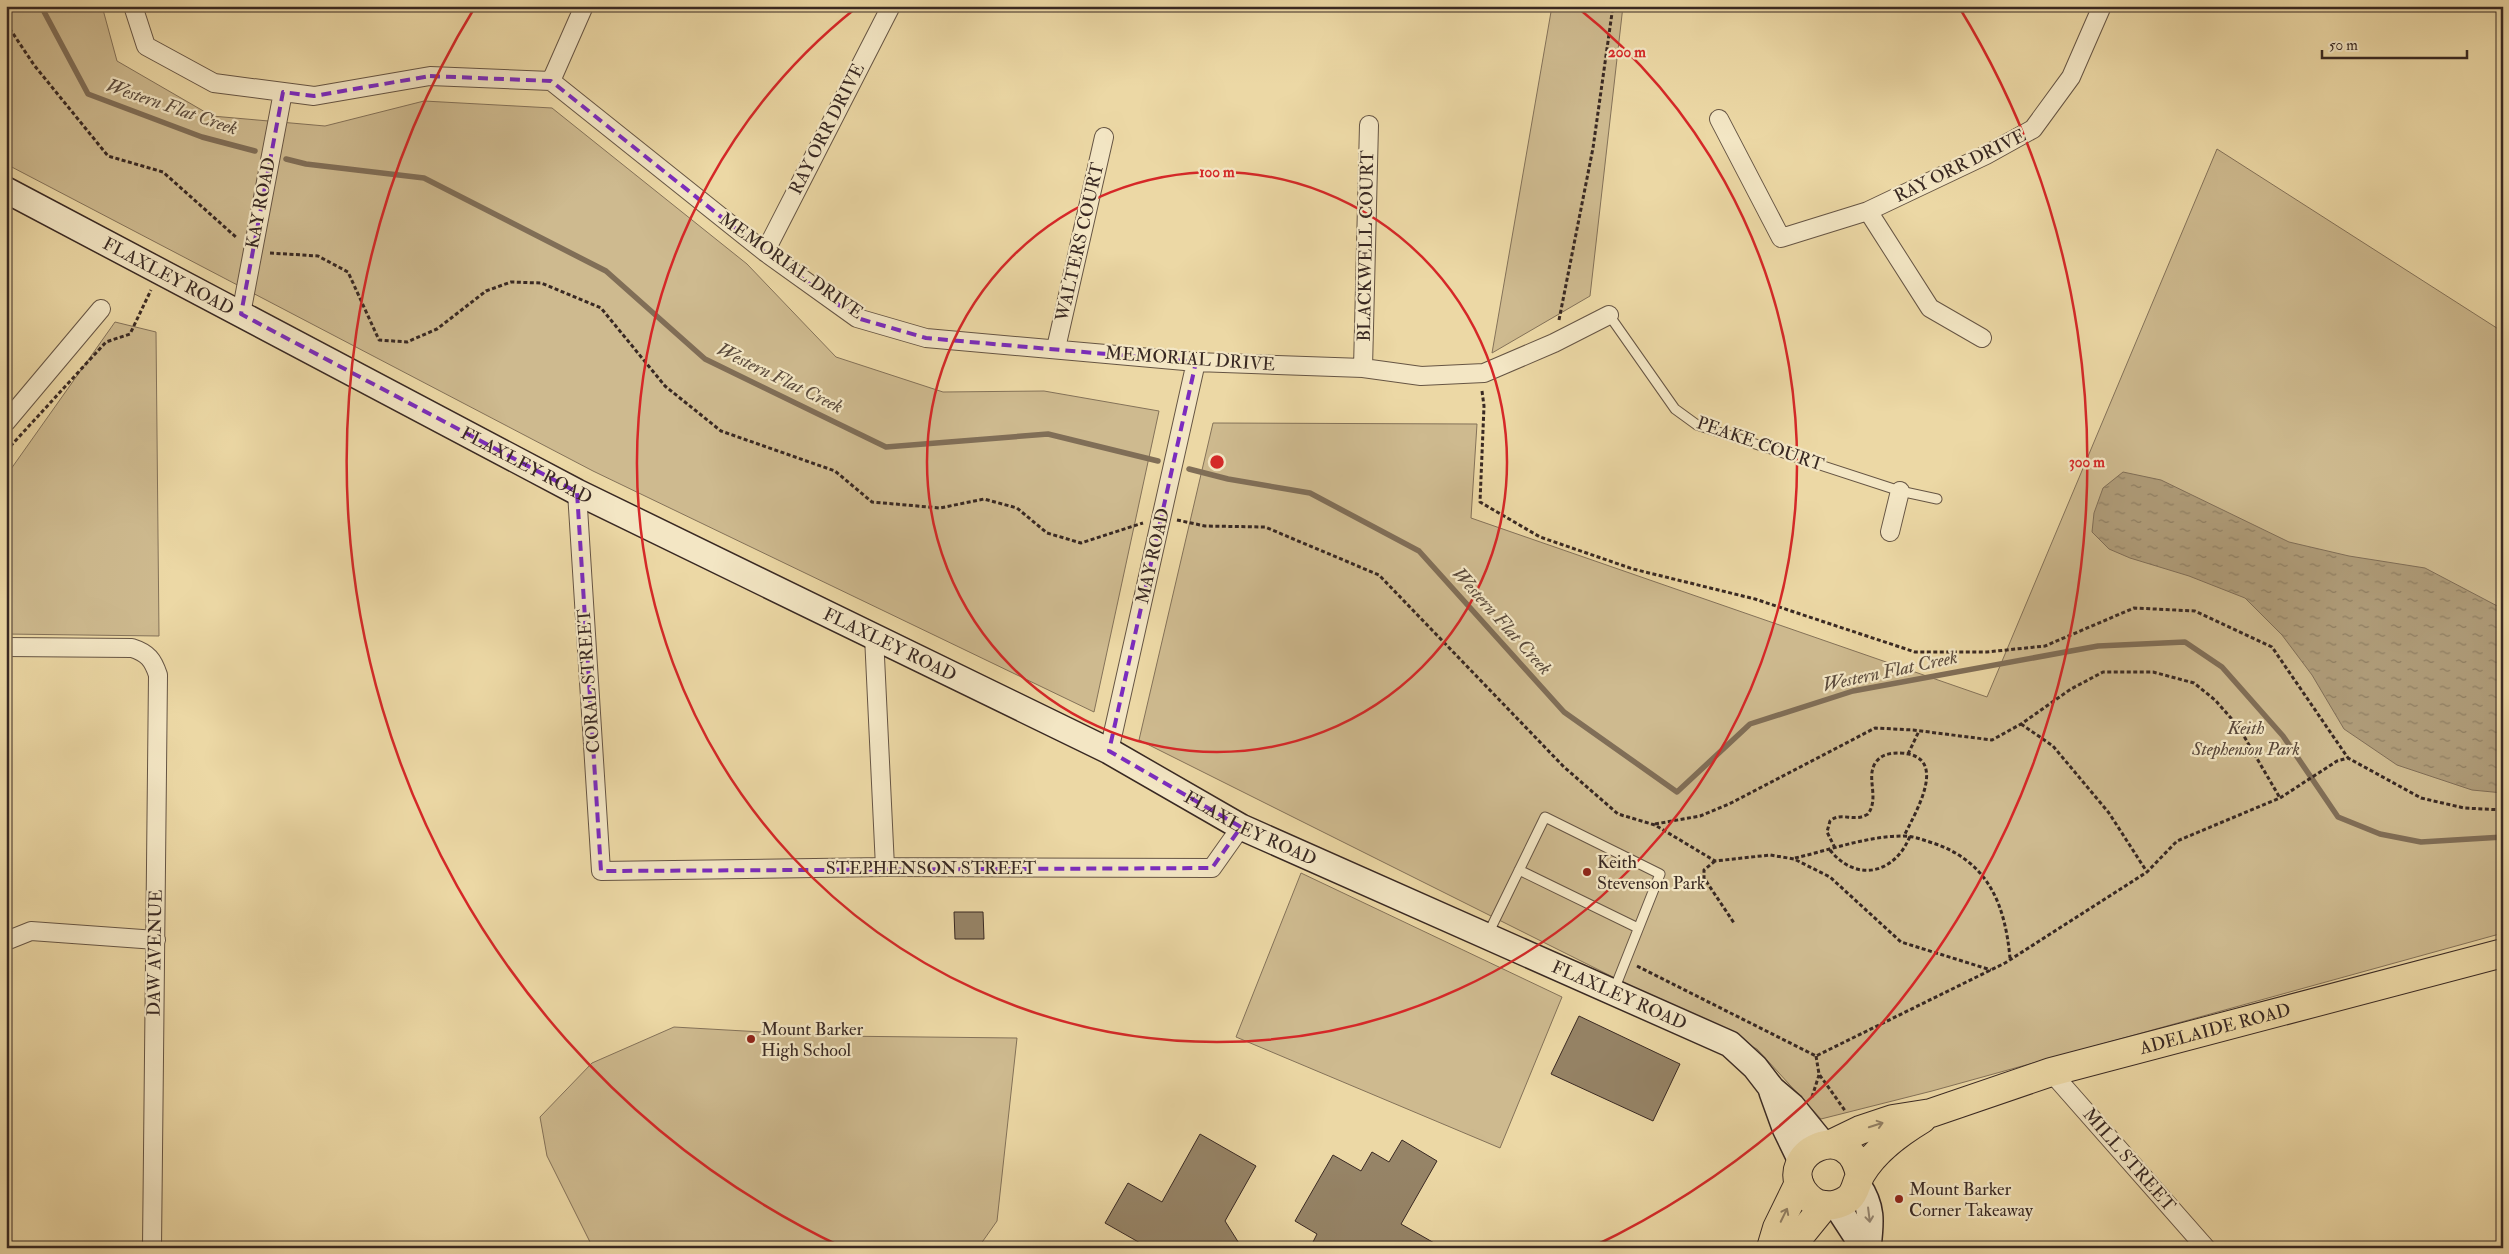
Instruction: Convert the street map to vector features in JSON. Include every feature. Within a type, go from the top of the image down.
[{"type":"main road","name":"FLAXLEY ROAD","points":[[6,190],[577,492],[1109,751],[1241,827],[1730,1044],[1755,1066],[1772,1090],[1792,1106],[1827,1144]]},
{"type":"main road","name":"ADELAIDE ROAD","points":[[1827,1144],[1893,1119],[1931,1113],[2051,1072],[2503,953]]},
{"type":"main road","name":"FLAXLEY ROAD","points":[[1772,1090],[1800,1172]]},
{"type":"main road","name":"ADELAIDE ROAD","points":[[1859,1180],[1880,1150],[1898,1133],[1931,1113]]},
{"type":"main road","points":[[1771,1248],[1777,1228],[1800,1172],[1813,1148],[1827,1144],[1842,1147],[1852,1155],[1858,1165],[1859,1180],[1867,1198],[1871,1218],[1868,1248]]},
{"type":"main road","points":[[1800,1172],[1808,1198],[1830,1205],[1864,1248]]},
{"type":"main road","points":[[1790,1248],[1830,1205],[1850,1198],[1859,1180]]},
{"type":"street","points":[[133,6],[146,46],[214,83],[314,96],[430,76],[551,80],[584,6]]},
{"type":"street","name":"RAY ORR DRIVE","points":[[765,252],[891,6]]},
{"type":"street","name":"RAY ORR DRIVE","points":[[1719,119],[1781,238],[1868,211],[1986,155],[2033,129],[2071,77],[2102,6]]},
{"type":"street","name":"MEMORIAL DRIVE","points":[[551,80],[765,252],[857,318],[926,338],[1056,348],[1196,362],[1363,368],[1421,376],[1484,372],[1554,343],[1609,315]]},
{"type":"street","name":"KAY ROAD","points":[[241,314],[283,92]]},
{"type":"street","name":"BLACKWELL COURT","points":[[1363,368],[1368,125]]},
{"type":"street","name":"WALTERS COURT","points":[[1056,348],[1104,137]]},
{"type":"street","points":[[1868,211],[1930,308],[1982,338]]},
{"type":"street","points":[[6,422],[101,309]]},
{"type":"street","name":"MAY ROAD","points":[[1109,751],[1196,362]]},
{"type":"street","name":"CORAL STREET","points":[[577,492],[601,871]]},
{"type":"street","points":[[1890,532],[1900,492]]},
{"type":"street","points":[[874,636],[885,867]]},
{"type":"street","name":"DAW AVENUE","points":[[6,647],[132,648],[145,652],[153,660],[158,675],[152,1248]]},
{"type":"street","name":"STEPHENSON STREET","points":[[601,871],[885,867],[1212,868],[1241,827]]},
{"type":"street","points":[[6,941],[31,931],[156,940]]},
{"type":"street","name":"MILL STREET","points":[[2051,1072],[2206,1248]]},
{"type":"lane","name":"PEAKE COURT","points":[[1609,315],[1675,409],[1698,425],[1900,492],[1937,499]]},
{"type":"lane","points":[[1487,936],[1545,818],[1660,874],[1613,992]]},
{"type":"lane","points":[[1519,870],[1638,928]]},
{"type":"path","points":[[1554,343],[1593,148],[1613,6]]},
{"type":"path","points":[[6,23],[34,65],[108,156],[162,172],[252,252],[318,256],[348,272],[379,340],[407,342],[437,329],[486,291],[511,282],[541,283],[601,308],[665,386],[721,431],[834,471],[872,502],[940,508],[984,498],[1017,508],[1047,532],[1081,543],[1162,516],[1205,526],[1265,528],[1379,575],[1564,767],[1618,814],[1655,824],[1714,861]]},
{"type":"path","points":[[6,451],[106,342],[130,334],[160,272]]},
{"type":"path","points":[[1478,373],[1484,406],[1480,502],[1540,537],[1633,569],[1755,599],[1915,652],[1987,652],[2045,646],[2134,608],[2195,611],[2272,647],[2348,758],[2421,798],[2464,808],[2503,810]]},
{"type":"path","points":[[1655,824],[1700,816],[1729,804],[1875,728],[1919,730],[1992,740],[2021,724],[2070,689],[2103,672],[2153,672],[2194,683],[2216,700],[2238,726],[2280,798]]},
{"type":"path","points":[[2021,724],[2053,746],[2109,813],[2147,872]]},
{"type":"path","points":[[1908,754],[1919,730]]},
{"type":"path","points":[[1835,848],[1827,832],[1830,821],[1838,816],[1855,819],[1862,817],[1872,808],[1874,801],[1871,775],[1876,762],[1886,754],[1908,754],[1921,761],[1926,768],[1928,781],[1904,836]]},
{"type":"path","points":[[1816,1056],[1991,970],[2147,872],[2177,841],[2280,798],[2337,760],[2348,758]]},
{"type":"path","points":[[1794,859],[1886,837],[1910,836],[1946,848],[1968,862],[1987,880],[2002,912],[2010,958]]},
{"type":"path","points":[[1830,850],[1838,860],[1848,866],[1870,871],[1881,868],[1899,857],[1910,836]]},
{"type":"path","points":[[1734,922],[1704,878],[1704,870],[1714,861],[1770,855],[1794,859],[1830,877],[1901,942],[1991,970]]},
{"type":"path","points":[[1626,960],[1816,1056]]},
{"type":"path","points":[[1816,1056],[1819,1074],[1860,1130]]},
{"type":"highlighted area","points":[[430,76],[551,81],[765,252],[857,318],[926,338],[1196,362],[1109,751],[1241,827],[1212,868],[601,871],[577,492],[241,314],[283,92],[314,96]]},
{"type":"green space","points":[[6,6],[102,6],[117,61],[212,116],[325,126],[424,101],[552,108],[747,264],[836,357],[943,392],[1044,391],[1159,411],[1094,712],[593,471],[6,164]]},
{"type":"green space","points":[[1552,6],[1623,6],[1590,296],[1492,353]]},
{"type":"green space","name":"Keith Stephenson Park","points":[[2217,149],[2503,332],[2503,933],[1932,1091],[1821,1119],[1757,1049],[1139,740],[1213,423],[1477,424],[1471,518],[1987,697]]},
{"type":"green space","points":[[115,322],[156,332],[159,636],[6,634],[6,476]]},
{"type":"green space","points":[[1301,873],[1562,997],[1500,1148],[1236,1037]]},
{"type":"green space","points":[[674,1027],[832,1036],[1017,1038],[997,1221],[978,1248],[593,1248],[547,1156],[540,1117],[592,1063]]},
{"type":"water","points":[[2123,472],[2161,480],[2289,542],[2349,556],[2425,568],[2503,609],[2503,793],[2472,790],[2397,765],[2344,729],[2312,675],[2282,635],[2245,598],[2189,576],[2130,558],[2109,549],[2092,532],[2094,513],[2103,488]]},
{"type":"building","points":[[954,912],[983,912],[984,939],[955,939]]},
{"type":"building","points":[[1579,1016],[1680,1064],[1653,1121],[1551,1074]]},
{"type":"building","points":[[1200,1134],[1256,1166],[1225,1221],[1242,1248],[1149,1248],[1105,1223],[1128,1183],[1162,1202]]},
{"type":"building","points":[[1402,1140],[1437,1161],[1401,1224],[1443,1248],[1310,1248],[1317,1234],[1295,1221],[1333,1155],[1361,1171],[1372,1152],[1389,1162]]},
{"type":"waterway","name":"Western Flat Creek","points":[[41,6],[88,94],[202,137],[255,151]]},
{"type":"waterway","name":"Western Flat Creek","points":[[286,159],[306,164],[424,178],[606,271],[705,359],[886,447],[1048,434],[1158,461]]},
{"type":"waterway","name":"Western Flat Creek","points":[[1189,469],[1228,479],[1310,493],[1419,551],[1564,712],[1677,792],[1750,724],[1853,691],[2098,646],[2185,642],[2222,667],[2283,736],[2338,817],[2380,834],[2421,842],[2503,837]]},
{"type":"place","name":"Keith Stevenson Park","points":[[1587,872]]},
{"type":"place","name":"Mount Barker High School","points":[[751,1039]]},
{"type":"place","name":"Mount Barker Corner Takeaway","points":[[1899,1199]]}]
